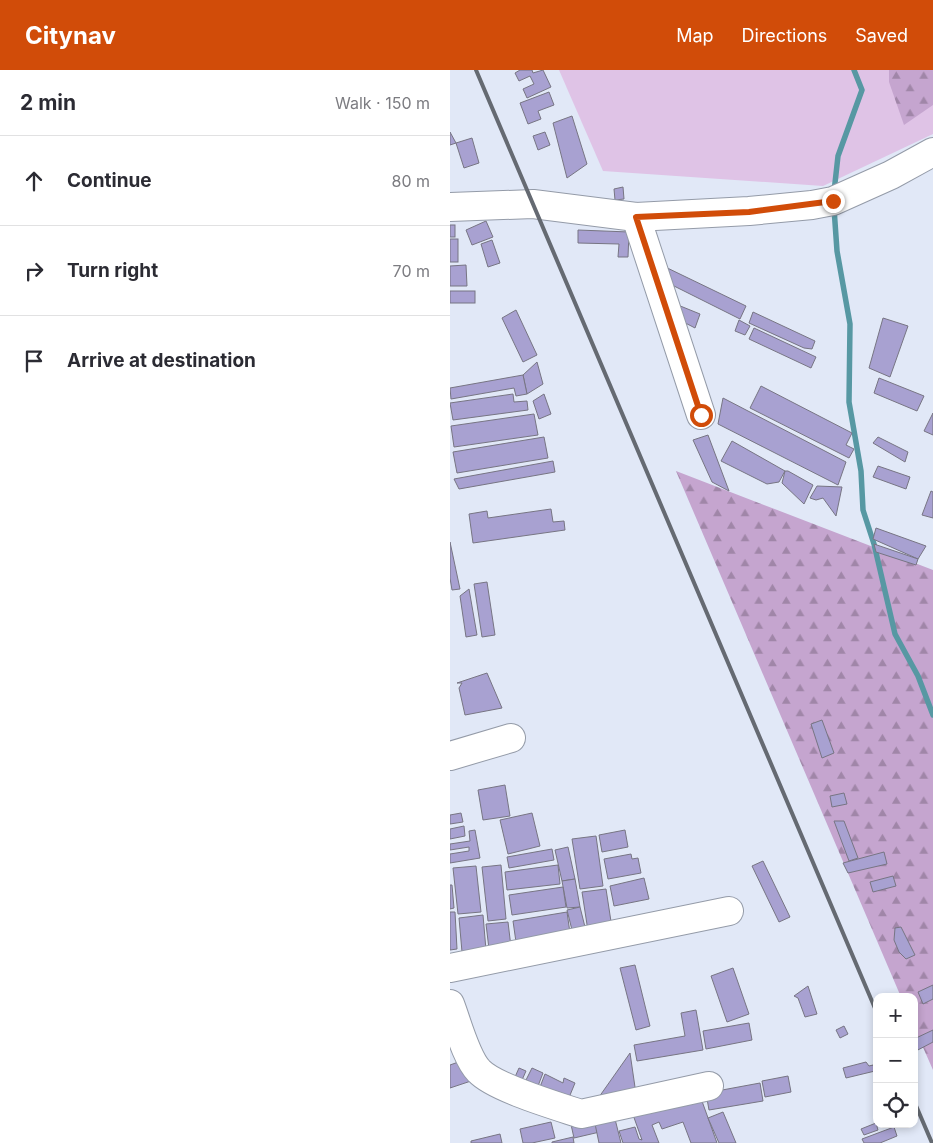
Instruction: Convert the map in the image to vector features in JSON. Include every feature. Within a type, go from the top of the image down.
[{"type":"street","points":[[450,207],[532,204],[636,217],[749,212],[833,201],[891,175],[933,152]]},
{"type":"street","points":[[636,217],[701,415]]},
{"type":"street","points":[[450,756],[511,738]]},
{"type":"street","points":[[450,968],[730,911]]},
{"type":"street","points":[[450,1004],[467,1052],[478,1071],[499,1085],[562,1108],[581,1114],[709,1086]]},
{"type":"shaded area","points":[[559,70],[933,70],[933,134],[823,186],[603,171]]},
{"type":"green space","points":[[889,70],[933,70],[933,105],[904,125],[889,82]]},
{"type":"green space","points":[[676,471],[933,570],[933,1070],[918,1036],[918,993],[899,993]]},
{"type":"building","points":[[520,70],[532,70],[533,73],[543,70],[551,87],[527,98],[523,89],[534,84],[530,76],[519,81],[515,73]]},
{"type":"building","points":[[549,92],[554,105],[538,111],[541,119],[528,124],[520,103]]},
{"type":"building","points":[[572,116],[587,164],[567,178],[553,123]]},
{"type":"building","points":[[450,132],[456,143],[450,145]]},
{"type":"building","points":[[545,132],[550,145],[538,150],[533,136]]},
{"type":"building","points":[[472,138],[479,163],[464,168],[456,143]]},
{"type":"building","points":[[623,187],[624,199],[615,200],[614,189]]},
{"type":"building","points":[[486,221],[493,237],[472,245],[466,230]]},
{"type":"building","points":[[450,225],[455,225],[455,237],[450,237]]},
{"type":"building","points":[[578,230],[629,232],[628,257],[618,257],[619,244],[578,243]]},
{"type":"building","points":[[450,239],[458,239],[458,262],[450,262]]},
{"type":"building","points":[[492,240],[500,263],[488,267],[481,244]]},
{"type":"building","points":[[657,263],[746,306],[740,319],[660,279]]},
{"type":"building","points":[[466,265],[467,286],[450,286],[450,266]]},
{"type":"building","points":[[450,291],[475,291],[475,303],[450,303]]},
{"type":"building","points":[[668,301],[700,314],[695,328],[672,316]]},
{"type":"building","points":[[516,310],[537,355],[523,362],[502,318]]},
{"type":"building","points":[[753,312],[815,341],[812,349],[804,348],[749,323]]},
{"type":"building","points":[[883,318],[908,326],[890,377],[869,368]]},
{"type":"building","points":[[739,320],[750,326],[745,335],[735,331]]},
{"type":"building","points":[[754,328],[816,357],[811,368],[749,339]]},
{"type":"building","points":[[537,362],[543,384],[527,394],[523,375]]},
{"type":"building","points":[[523,375],[527,394],[516,396],[514,388],[451,399],[450,388]]},
{"type":"building","points":[[879,378],[924,396],[917,411],[874,393]]},
{"type":"building","points":[[761,386],[852,433],[846,445],[854,449],[849,458],[750,408]]},
{"type":"building","points":[[513,394],[514,402],[527,401],[528,410],[453,420],[450,403]]},
{"type":"building","points":[[544,394],[551,414],[539,419],[533,401]]},
{"type":"building","points":[[723,398],[846,462],[838,485],[718,424]]},
{"type":"building","points":[[933,413],[933,435],[924,431]]},
{"type":"building","points":[[534,414],[538,435],[454,447],[451,426]]},
{"type":"building","points":[[708,435],[729,491],[712,482],[693,440]]},
{"type":"building","points":[[544,437],[548,458],[457,473],[453,452]]},
{"type":"building","points":[[878,437],[908,452],[905,462],[873,443]]},
{"type":"building","points":[[732,441],[785,471],[779,482],[767,484],[721,461]]},
{"type":"building","points":[[553,461],[555,472],[459,489],[454,479]]},
{"type":"building","points":[[878,466],[910,477],[906,489],[873,477]]},
{"type":"building","points":[[785,471],[813,485],[804,504],[782,483]]},
{"type":"building","points":[[817,486],[842,487],[836,516],[823,498],[816,500],[810,498]]},
{"type":"building","points":[[931,491],[933,492],[933,518],[922,515]]},
{"type":"building","points":[[551,509],[553,522],[564,521],[565,530],[473,543],[469,514],[487,511],[488,518]]},
{"type":"building","points":[[876,528],[926,546],[918,559],[873,539]]},
{"type":"building","points":[[450,542],[460,589],[452,590]]},
{"type":"building","points":[[874,544],[918,559],[916,565],[876,552]]},
{"type":"building","points":[[487,582],[495,635],[482,637],[474,584]]},
{"type":"building","points":[[469,589],[477,635],[466,637],[460,596]]},
{"type":"building","points":[[487,673],[502,708],[465,715],[459,688],[462,683],[457,683]]},
{"type":"building","points":[[822,720],[834,753],[822,758],[811,724]]},
{"type":"building","points":[[505,785],[510,816],[483,820],[478,790]]},
{"type":"building","points":[[844,793],[847,804],[832,807],[830,796]]},
{"type":"building","points":[[461,813],[463,822],[450,824],[450,815]]},
{"type":"building","points":[[532,813],[540,846],[508,854],[500,820]]},
{"type":"building","points":[[834,821],[844,821],[858,858],[849,861]]},
{"type":"building","points":[[464,826],[465,836],[450,839],[450,829]]},
{"type":"building","points":[[475,830],[480,858],[450,863],[450,854],[469,851],[469,847],[450,850],[450,844],[470,841],[469,831]]},
{"type":"building","points":[[625,830],[628,847],[602,852],[599,835]]},
{"type":"building","points":[[596,836],[603,886],[580,889],[572,839]]},
{"type":"building","points":[[568,847],[575,879],[562,881],[555,850]]},
{"type":"building","points":[[552,849],[554,860],[509,868],[507,857]]},
{"type":"building","points":[[884,852],[887,864],[848,873],[843,863]]},
{"type":"building","points":[[631,854],[632,859],[638,858],[641,873],[608,879],[604,859]]},
{"type":"building","points":[[763,861],[790,917],[779,922],[752,866]]},
{"type":"building","points":[[501,865],[506,919],[488,921],[482,867]]},
{"type":"building","points":[[558,865],[560,884],[507,890],[505,872]]},
{"type":"building","points":[[476,866],[481,912],[458,914],[453,868]]},
{"type":"building","points":[[893,876],[896,886],[873,892],[870,882]]},
{"type":"building","points":[[644,878],[649,899],[614,906],[610,886]]},
{"type":"building","points":[[575,879],[580,907],[567,908],[562,881]]},
{"type":"building","points":[[450,885],[452,885],[454,908],[450,909]]},
{"type":"building","points":[[563,887],[566,907],[512,915],[509,895]]},
{"type":"building","points":[[606,889],[612,928],[588,931],[582,892]]},
{"type":"building","points":[[580,907],[585,927],[572,930],[567,910]]},
{"type":"building","points":[[450,912],[455,912],[457,949],[450,950]]},
{"type":"building","points":[[567,912],[570,933],[516,942],[513,921]]},
{"type":"building","points":[[483,915],[486,950],[462,952],[459,918]]},
{"type":"building","points":[[508,922],[511,947],[489,949],[486,924]]},
{"type":"building","points":[[901,927],[915,955],[906,959],[899,952],[894,940],[895,928]]},
{"type":"building","points":[[635,965],[650,1026],[636,1030],[620,968]]},
{"type":"building","points":[[733,968],[749,1014],[727,1022],[711,976]]},
{"type":"building","points":[[933,985],[933,999],[923,1004],[918,992]]},
{"type":"building","points":[[808,986],[817,1014],[805,1017],[798,998],[794,996]]},
{"type":"building","points":[[696,1010],[703,1050],[637,1061],[634,1045],[685,1036],[681,1013]]},
{"type":"building","points":[[749,1023],[752,1040],[706,1049],[703,1031]]},
{"type":"building","points":[[844,1026],[848,1034],[840,1038],[836,1030]]},
{"type":"building","points":[[933,1030],[933,1042],[918,1050],[918,1037]]},
{"type":"building","points":[[630,1053],[636,1094],[599,1097]]},
{"type":"building","points":[[464,1060],[471,1081],[450,1088],[450,1065]]},
{"type":"building","points":[[866,1062],[869,1066],[873,1065],[873,1071],[846,1078],[843,1068]]},
{"type":"building","points":[[519,1068],[526,1071],[522,1080],[515,1077]]},
{"type":"building","points":[[532,1068],[543,1073],[538,1086],[526,1080]]},
{"type":"building","points":[[545,1074],[563,1083],[564,1078],[575,1083],[568,1100],[540,1087]]},
{"type":"building","points":[[788,1076],[791,1092],[765,1097],[762,1081]]},
{"type":"building","points":[[760,1083],[763,1101],[709,1110],[706,1093]]},
{"type":"building","points":[[698,1090],[717,1143],[691,1143],[683,1122],[662,1129],[659,1122],[652,1125],[659,1143],[623,1143],[619,1131],[635,1127],[639,1139],[642,1140],[632,1112]]},
{"type":"building","points":[[723,1112],[736,1143],[719,1143],[708,1118]]},
{"type":"building","points":[[601,1114],[604,1131],[574,1138],[570,1120]]},
{"type":"building","points":[[614,1115],[621,1143],[599,1143],[594,1119]]},
{"type":"building","points":[[551,1122],[555,1138],[523,1143],[520,1129]]},
{"type":"building","points":[[873,1124],[873,1128],[877,1128],[878,1130],[864,1135],[861,1129]]},
{"type":"building","points":[[891,1128],[894,1128],[897,1136],[880,1143],[864,1143],[862,1139]]},
{"type":"building","points":[[500,1134],[502,1143],[471,1143],[471,1141]]},
{"type":"building","points":[[573,1137],[574,1143],[552,1143],[552,1142]]},
{"type":"waterway","points":[[834,192],[838,156],[862,90],[854,70]]},
{"type":"waterway","points":[[834,208],[837,251],[850,324],[849,402],[861,471],[863,510],[874,544],[895,634],[918,676],[933,715]]},
{"type":"railway","points":[[476,70],[873,1004]]},
{"type":"railway","points":[[918,1110],[932,1143]]},
{"type":"route","points":[[701,415],[636,217],[749,212],[833,201]]}]
